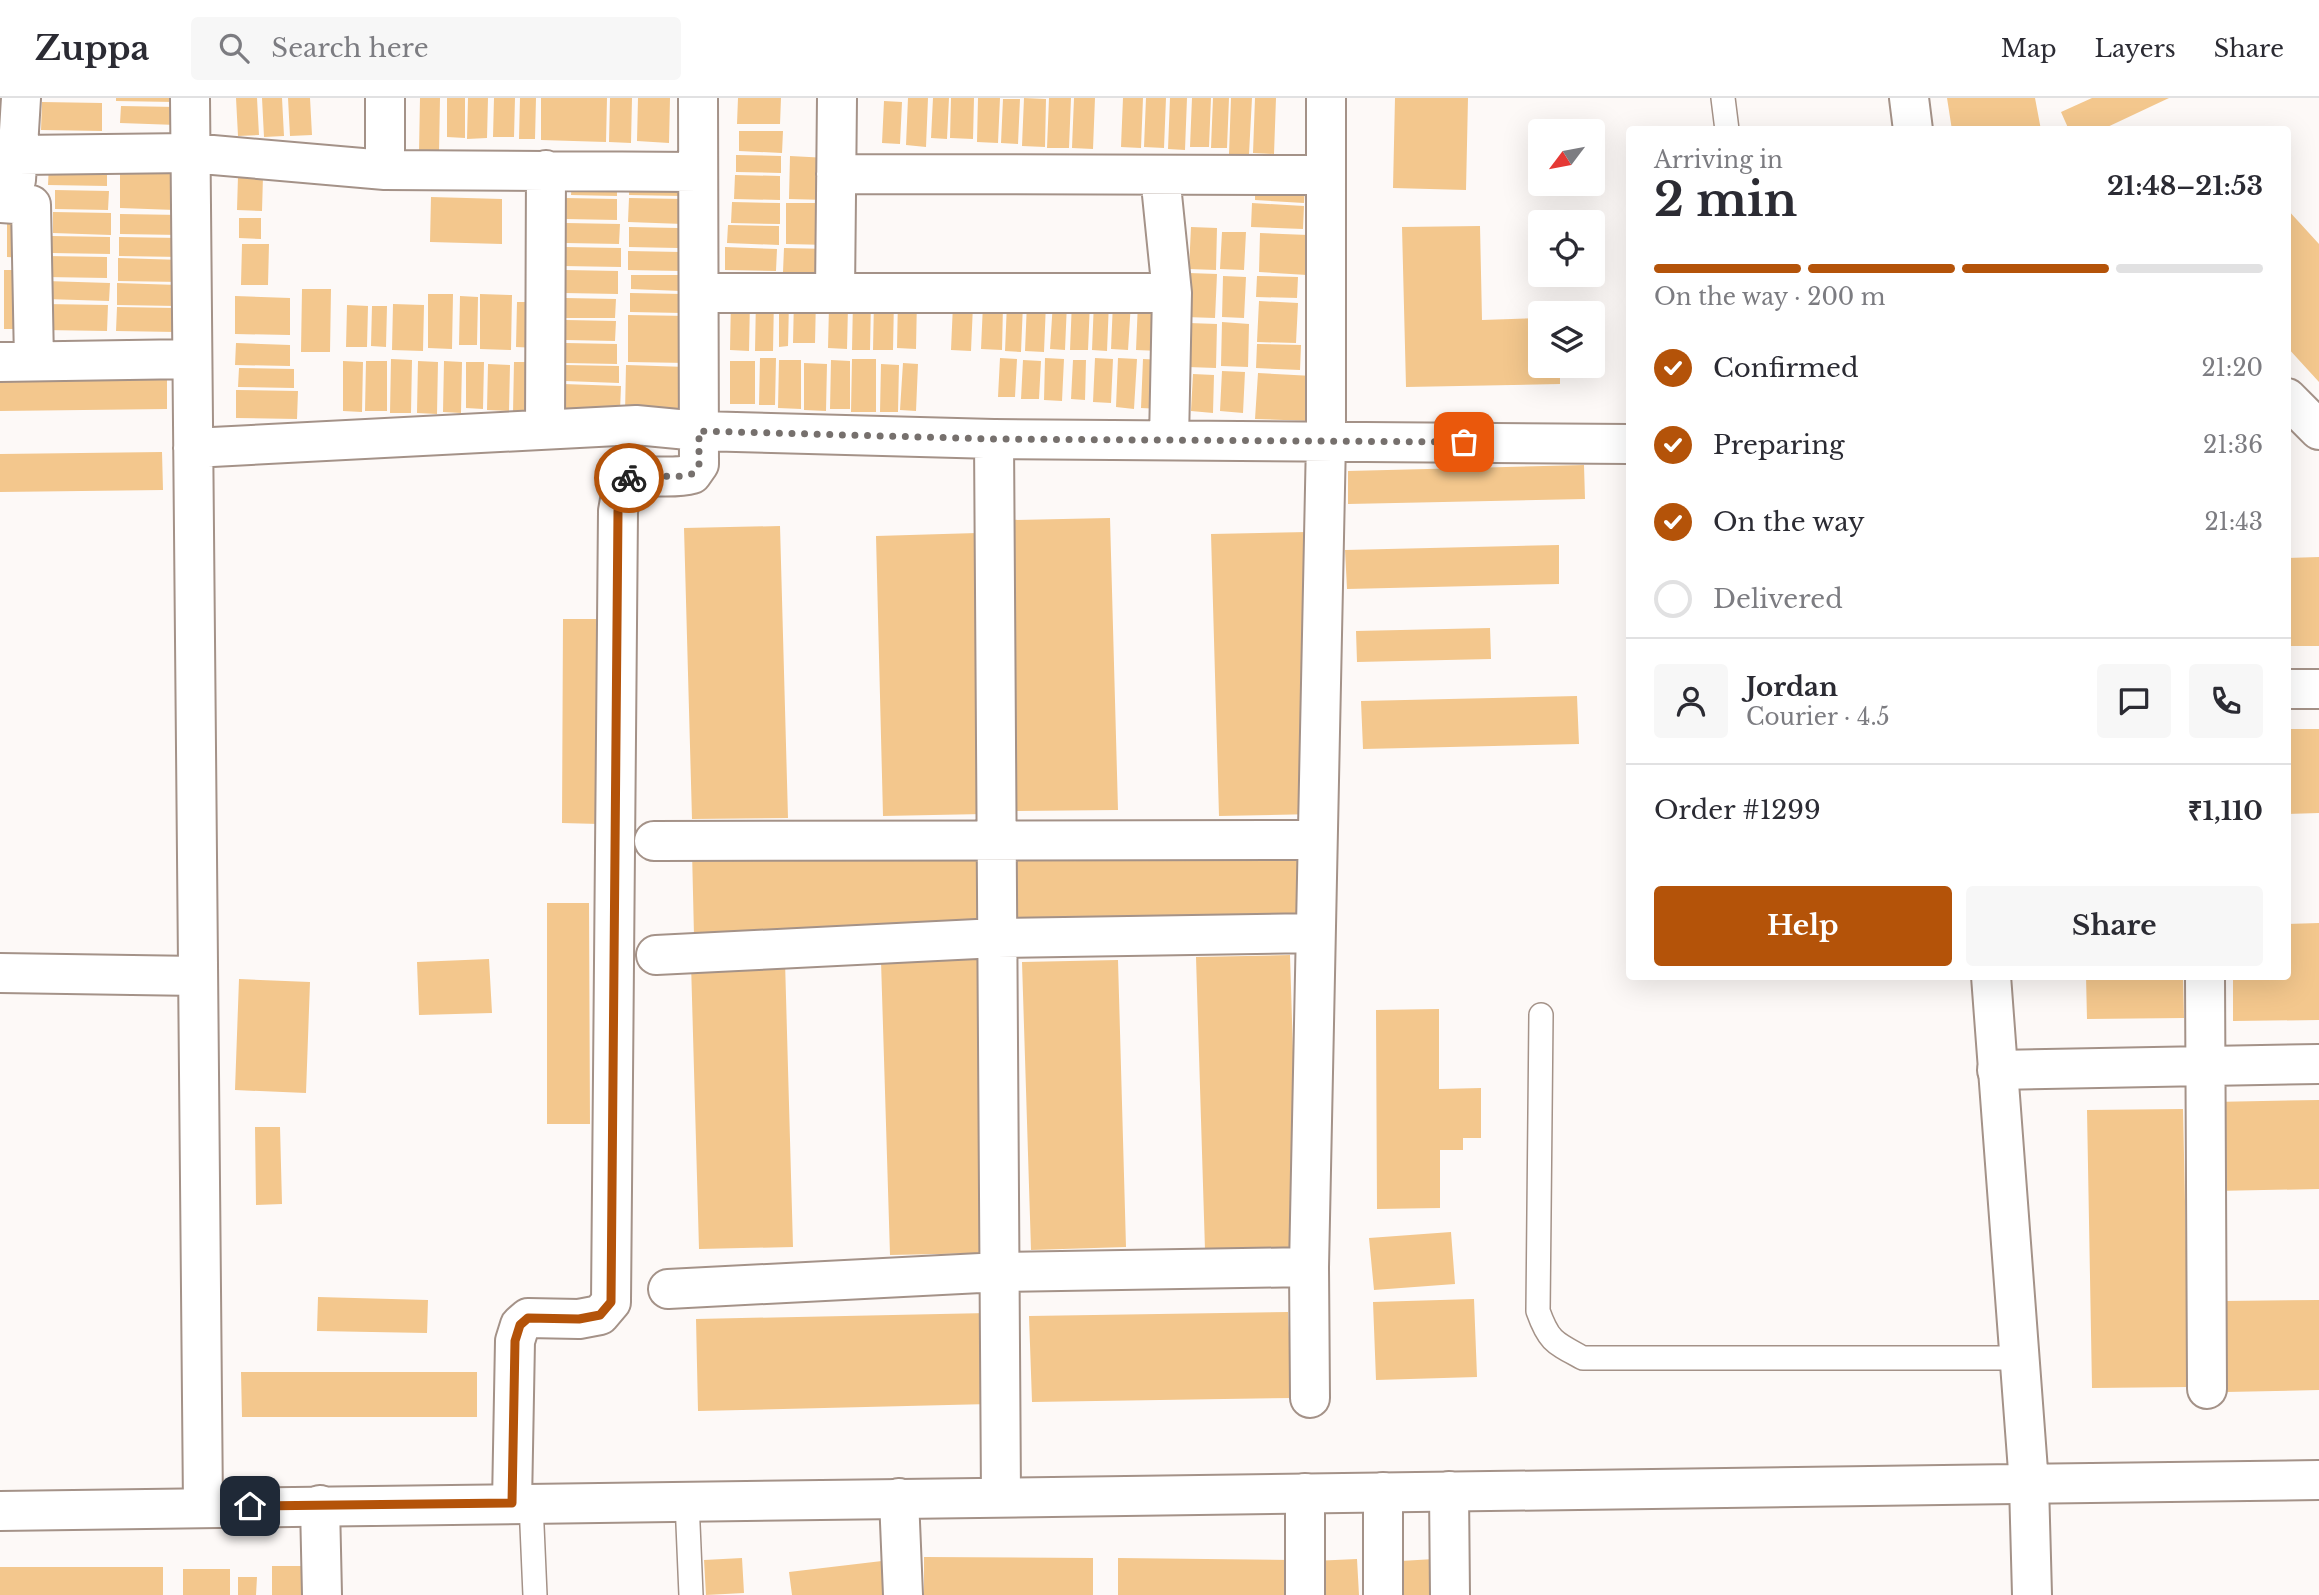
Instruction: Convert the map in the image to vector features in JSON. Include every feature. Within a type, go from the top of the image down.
[{"type":"street","points":[[21,98],[19,155],[7,203],[31,205],[17,361],[192,359]]},
{"type":"street","points":[[190,98],[203,1507]]},
{"type":"street","points":[[385,98],[385,170]]},
{"type":"street","points":[[522,1503],[515,1341],[520,1325],[528,1318],[579,1319],[600,1315],[611,1302],[618,511],[622,489],[628,479],[642,475],[680,477],[692,474],[699,464],[698,98]]},
{"type":"street","points":[[835,293],[837,98]]},
{"type":"street","points":[[1310,1398],[1309,1267],[1326,440],[1326,98]]},
{"type":"street","points":[[1909,98],[1912,126]]},
{"type":"street","points":[[19,155],[190,153],[385,170],[698,172]]},
{"type":"street","points":[[545,429],[546,170]]},
{"type":"street","points":[[836,174],[1325,175]]},
{"type":"street","points":[[1160,175],[1172,293],[1169,440]]},
{"type":"street","points":[[699,293],[1172,293]]},
{"type":"street","points":[[2291,402],[2319,430]]},
{"type":"street","points":[[193,449],[636,425],[699,431],[994,439],[1626,444]]},
{"type":"street","points":[[994,439],[1001,1497]]},
{"type":"street","points":[[2291,689],[2319,689]]},
{"type":"street","points":[[654,841],[1317,840]]},
{"type":"street","points":[[656,956],[997,937],[1315,933]]},
{"type":"street","points":[[0,972],[198,976]]},
{"type":"street","points":[[1991,980],[2029,1485],[2032,1595]]},
{"type":"street","points":[[2205,980],[2207,1389]]},
{"type":"street","points":[[1997,1070],[2319,1064]]},
{"type":"street","points":[[668,1289],[1000,1272],[1309,1267]]},
{"type":"street","points":[[0,1511],[2319,1480]]},
{"type":"street","points":[[1448,1490],[1450,1595]]},
{"type":"street","points":[[1382,1492],[1383,1595]]},
{"type":"street","points":[[1305,1493],[1305,1595]]},
{"type":"street","points":[[899,1498],[902,1595]]},
{"type":"street","points":[[320,1505],[322,1595]]},
{"type":"lane","points":[[1723,98],[1726,126]]},
{"type":"lane","points":[[1541,1015],[1538,1311],[1546,1332],[1556,1344],[1583,1358],[2020,1358]]},
{"type":"lane","points":[[687,1501],[691,1595]]},
{"type":"lane","points":[[522,1503],[535,1595]]},
{"type":"building","points":[[116,98],[174,98],[174,102],[116,101]]},
{"type":"building","points":[[236,98],[257,98],[259,135],[238,136]]},
{"type":"building","points":[[262,98],[282,98],[284,136],[264,137]]},
{"type":"building","points":[[288,98],[310,98],[312,135],[290,136]]},
{"type":"building","points":[[420,98],[440,98],[439,152],[419,152]]},
{"type":"building","points":[[447,98],[465,98],[465,138],[447,137]]},
{"type":"building","points":[[468,98],[488,98],[487,138],[467,139]]},
{"type":"building","points":[[494,98],[515,98],[514,137],[493,137]]},
{"type":"building","points":[[520,98],[536,98],[535,139],[519,139]]},
{"type":"building","points":[[541,98],[607,98],[606,142],[541,140]]},
{"type":"building","points":[[610,98],[632,98],[631,143],[609,142]]},
{"type":"building","points":[[638,98],[670,98],[669,143],[637,141]]},
{"type":"building","points":[[738,98],[781,98],[780,124],[737,124]]},
{"type":"building","points":[[908,98],[928,98],[926,147],[906,145]]},
{"type":"building","points":[[933,98],[949,98],[947,139],[931,138]]},
{"type":"building","points":[[951,98],[974,98],[973,139],[950,138]]},
{"type":"building","points":[[978,98],[1000,98],[998,143],[977,142]]},
{"type":"building","points":[[1024,98],[1046,99],[1045,147],[1022,146]]},
{"type":"building","points":[[1049,98],[1071,98],[1069,148],[1047,148]]},
{"type":"building","points":[[1074,98],[1095,98],[1093,149],[1072,148]]},
{"type":"building","points":[[1123,98],[1143,98],[1141,148],[1121,147]]},
{"type":"building","points":[[1146,98],[1166,98],[1164,148],[1144,147]]},
{"type":"building","points":[[1170,98],[1187,98],[1185,150],[1168,149]]},
{"type":"building","points":[[1192,98],[1211,98],[1209,147],[1190,147]]},
{"type":"building","points":[[1213,98],[1229,98],[1227,148],[1211,148]]},
{"type":"building","points":[[1231,98],[1252,98],[1249,154],[1229,154]]},
{"type":"building","points":[[1255,98],[1276,98],[1274,154],[1253,153]]},
{"type":"building","points":[[1395,98],[1468,98],[1466,190],[1393,188]]},
{"type":"building","points":[[1947,98],[2035,98],[2040,126],[1951,126]]},
{"type":"building","points":[[2092,98],[2169,98],[2110,126],[2067,126],[2061,112]]},
{"type":"building","points":[[1003,99],[1020,99],[1018,144],[1001,143]]},
{"type":"building","points":[[884,101],[902,102],[900,144],[882,143]]},
{"type":"building","points":[[42,102],[102,103],[102,131],[41,130]]},
{"type":"building","points":[[121,106],[177,107],[177,125],[120,123]]},
{"type":"building","points":[[739,131],[783,131],[782,153],[739,151]]},
{"type":"building","points":[[736,155],[781,156],[781,173],[736,172]]},
{"type":"building","points":[[790,156],[828,158],[827,200],[789,199]]},
{"type":"building","points":[[49,164],[107,166],[107,186],[48,185]]},
{"type":"building","points":[[120,169],[176,171],[175,210],[120,208]]},
{"type":"building","points":[[735,175],[780,176],[780,200],[734,199]]},
{"type":"building","points":[[238,176],[263,176],[262,211],[237,210]]},
{"type":"building","points":[[629,176],[681,177],[681,196],[629,195]]},
{"type":"building","points":[[572,179],[617,180],[617,196],[571,195]]},
{"type":"building","points":[[1255,182],[1305,184],[1304,203],[1255,200]]},
{"type":"building","points":[[55,190],[109,191],[108,210],[55,209]]},
{"type":"building","points":[[431,197],[502,199],[502,244],[430,242]]},
{"type":"building","points":[[566,198],[617,199],[617,220],[566,219]]},
{"type":"building","points":[[629,198],[683,199],[683,224],[628,222]]},
{"type":"building","points":[[732,202],[780,203],[780,224],[731,223]]},
{"type":"building","points":[[786,203],[829,203],[829,245],[786,244]]},
{"type":"building","points":[[1252,203],[1304,206],[1303,229],[1251,227]]},
{"type":"building","points":[[53,212],[111,213],[111,235],[53,233]]},
{"type":"building","points":[[27,213],[26,258],[7,257],[7,214]]},
{"type":"building","points":[[2291,213],[2319,244],[2319,382],[2291,351]]},
{"type":"building","points":[[120,214],[180,215],[179,235],[120,234]]},
{"type":"building","points":[[239,218],[261,218],[261,239],[239,238]]},
{"type":"building","points":[[566,223],[620,224],[619,244],[566,243]]},
{"type":"building","points":[[728,225],[779,226],[779,245],[727,243]]},
{"type":"building","points":[[1480,226],[1482,320],[1528,318],[1528,378],[1560,378],[1560,384],[1406,387],[1402,227]]},
{"type":"building","points":[[629,227],[678,228],[678,248],[629,247]]},
{"type":"building","points":[[1191,227],[1217,228],[1216,270],[1189,269]]},
{"type":"building","points":[[1222,232],[1246,232],[1244,270],[1220,269]]},
{"type":"building","points":[[1260,233],[1308,235],[1307,275],[1259,272]]},
{"type":"building","points":[[52,236],[110,237],[110,254],[52,253]]},
{"type":"building","points":[[119,237],[180,238],[180,257],[119,256]]},
{"type":"building","points":[[242,244],[269,244],[268,285],[241,285]]},
{"type":"building","points":[[564,247],[621,248],[621,267],[563,266]]},
{"type":"building","points":[[725,247],[777,249],[776,271],[725,270]]},
{"type":"building","points":[[784,248],[830,249],[829,273],[783,272]]},
{"type":"building","points":[[628,251],[681,252],[681,271],[628,270]]},
{"type":"building","points":[[47,256],[107,257],[107,278],[46,277]]},
{"type":"building","points":[[118,258],[182,260],[181,282],[118,281]]},
{"type":"building","points":[[4,270],[28,270],[27,329],[4,329]]},
{"type":"building","points":[[565,270],[618,271],[618,294],[565,293]]},
{"type":"building","points":[[1189,273],[1217,274],[1215,318],[1186,317]]},
{"type":"building","points":[[631,275],[681,275],[681,291],[631,289]]},
{"type":"building","points":[[1223,276],[1246,277],[1244,318],[1222,317]]},
{"type":"building","points":[[1257,276],[1298,277],[1297,298],[1256,297]]},
{"type":"building","points":[[46,281],[110,283],[109,301],[46,299]]},
{"type":"building","points":[[117,283],[178,285],[177,306],[117,305]]},
{"type":"building","points":[[302,289],[331,289],[330,352],[301,352]]},
{"type":"building","points":[[630,293],[682,294],[682,313],[630,312]]},
{"type":"building","points":[[428,294],[453,294],[452,349],[428,348]]},
{"type":"building","points":[[480,294],[512,295],[511,350],[480,349]]},
{"type":"building","points":[[235,296],[290,298],[290,335],[235,334]]},
{"type":"building","points":[[460,296],[478,297],[477,345],[459,345]]},
{"type":"building","points":[[898,297],[917,297],[916,349],[897,348]]},
{"type":"building","points":[[565,298],[616,299],[615,318],[565,318]]},
{"type":"building","points":[[731,298],[750,299],[749,351],[730,350]]},
{"type":"building","points":[[756,298],[774,298],[773,351],[755,351]]},
{"type":"building","points":[[794,298],[816,298],[815,343],[793,343]]},
{"type":"building","points":[[853,300],[871,301],[870,350],[852,350]]},
{"type":"building","points":[[874,300],[894,300],[893,350],[873,350]]},
{"type":"building","points":[[1072,301],[1090,302],[1088,350],[1070,350]]},
{"type":"building","points":[[1094,301],[1109,302],[1107,351],[1092,350]]},
{"type":"building","points":[[1259,301],[1298,303],[1296,343],[1257,342]]},
{"type":"building","points":[[517,302],[538,302],[538,348],[516,347]]},
{"type":"building","points":[[779,302],[789,302],[788,346],[779,347]]},
{"type":"building","points":[[1027,302],[1046,303],[1044,352],[1025,351]]},
{"type":"building","points":[[1053,302],[1067,303],[1065,350],[1050,349]]},
{"type":"building","points":[[1113,302],[1131,302],[1128,350],[1111,349]]},
{"type":"building","points":[[1138,302],[1162,303],[1160,351],[1136,350]]},
{"type":"building","points":[[1007,303],[1023,304],[1021,352],[1005,351]]},
{"type":"building","points":[[45,304],[108,305],[107,331],[44,330]]},
{"type":"building","points":[[393,304],[424,305],[423,351],[392,350]]},
{"type":"building","points":[[953,304],[973,305],[971,351],[951,350]]},
{"type":"building","points":[[983,304],[1003,305],[1002,350],[981,349]]},
{"type":"building","points":[[347,305],[368,306],[367,347],[346,347]]},
{"type":"building","points":[[372,306],[387,306],[386,347],[371,346]]},
{"type":"building","points":[[829,306],[848,306],[847,349],[828,348]]},
{"type":"building","points":[[117,307],[176,308],[176,332],[116,331]]},
{"type":"building","points":[[628,315],[688,316],[687,363],[628,362]]},
{"type":"building","points":[[566,320],[616,321],[615,341],[566,340]]},
{"type":"building","points":[[1222,322],[1249,324],[1248,367],[1221,366]]},
{"type":"building","points":[[1189,323],[1217,324],[1216,368],[1188,367]]},
{"type":"building","points":[[236,343],[290,345],[290,366],[235,365]]},
{"type":"building","points":[[566,343],[617,344],[617,364],[566,363]]},
{"type":"building","points":[[1257,344],[1301,345],[1300,370],[1256,368]]},
{"type":"building","points":[[760,358],[776,358],[775,405],[759,405]]},
{"type":"building","points":[[1000,358],[1017,359],[1015,397],[998,397]]},
{"type":"building","points":[[1045,358],[1064,359],[1062,401],[1044,400]]},
{"type":"building","points":[[1095,358],[1113,359],[1111,403],[1093,402]]},
{"type":"building","points":[[1118,358],[1137,359],[1134,409],[1116,407]]},
{"type":"building","points":[[391,359],[412,360],[411,413],[390,413]]},
{"type":"building","points":[[852,359],[876,359],[876,412],[851,412]]},
{"type":"building","points":[[1143,359],[1163,360],[1161,409],[1141,408]]},
{"type":"building","points":[[779,360],[801,360],[801,409],[778,408]]},
{"type":"building","points":[[831,360],[850,361],[850,409],[830,409]]},
{"type":"building","points":[[1023,360],[1041,361],[1039,399],[1021,399]]},
{"type":"building","points":[[1073,360],[1086,360],[1085,400],[1071,399]]},
{"type":"building","points":[[343,361],[363,362],[362,412],[343,411]]},
{"type":"building","points":[[366,361],[387,361],[387,411],[365,411]]},
{"type":"building","points":[[418,361],[438,362],[437,414],[417,413]]},
{"type":"building","points":[[444,361],[462,362],[461,413],[443,412]]},
{"type":"building","points":[[730,361],[755,361],[755,404],[730,404]]},
{"type":"building","points":[[466,362],[484,362],[483,409],[466,408]]},
{"type":"building","points":[[514,362],[536,362],[535,413],[513,413]]},
{"type":"building","points":[[804,363],[827,364],[826,411],[804,410]]},
{"type":"building","points":[[903,363],[918,364],[916,411],[900,410]]},
{"type":"building","points":[[488,364],[510,365],[509,411],[487,410]]},
{"type":"building","points":[[881,364],[899,365],[898,412],[880,412]]},
{"type":"building","points":[[565,365],[619,366],[619,383],[565,381]]},
{"type":"building","points":[[626,365],[687,367],[687,414],[625,413]]},
{"type":"building","points":[[239,368],[294,369],[294,388],[238,387]]},
{"type":"building","points":[[167,369],[167,409],[0,411],[0,371]]},
{"type":"building","points":[[1222,371],[1245,372],[1243,413],[1220,411]]},
{"type":"building","points":[[1258,373],[1313,376],[1312,421],[1255,419]]},
{"type":"building","points":[[1193,374],[1214,375],[1213,413],[1191,411]]},
{"type":"building","points":[[563,384],[621,386],[620,411],[563,410]]},
{"type":"building","points":[[236,390],[298,391],[297,419],[236,418]]},
{"type":"building","points":[[162,452],[163,490],[0,492],[0,454]]},
{"type":"building","points":[[1584,465],[1585,499],[1348,504],[1348,471]]},
{"type":"building","points":[[1110,518],[1118,810],[1017,811],[1010,520]]},
{"type":"building","points":[[780,526],[788,818],[692,819],[684,528]]},
{"type":"building","points":[[1308,532],[1317,814],[1219,816],[1211,534]]},
{"type":"building","points":[[977,533],[984,814],[883,816],[876,536]]},
{"type":"building","points":[[1559,545],[1559,584],[1347,589],[1345,550]]},
{"type":"building","points":[[2319,557],[2319,646],[2291,646],[2291,558]]},
{"type":"building","points":[[563,619],[599,619],[599,824],[562,823]]},
{"type":"building","points":[[1490,628],[1491,659],[1357,662],[1356,631]]},
{"type":"building","points":[[1577,696],[1579,744],[1363,749],[1361,701]]},
{"type":"building","points":[[2291,729],[2319,729],[2319,813],[2291,814]]},
{"type":"building","points":[[1298,841],[1300,927],[1010,933],[1008,848]]},
{"type":"building","points":[[978,844],[980,930],[694,936],[692,851]]},
{"type":"building","points":[[547,903],[589,903],[590,1124],[547,1124]]},
{"type":"building","points":[[2319,923],[2319,1020],[2233,1021],[2233,980],[2291,980],[2291,924]]},
{"type":"building","points":[[1290,955],[1299,1248],[1205,1250],[1196,957]]},
{"type":"building","points":[[489,959],[492,1013],[419,1015],[417,962]]},
{"type":"building","points":[[977,959],[986,1253],[890,1255],[881,961]]},
{"type":"building","points":[[1118,960],[1126,1247],[1031,1250],[1022,962]]},
{"type":"building","points":[[785,961],[793,1247],[699,1249],[691,963]]},
{"type":"building","points":[[239,979],[310,982],[306,1093],[235,1090]]},
{"type":"building","points":[[2086,980],[2183,980],[2184,1018],[2087,1019]]},
{"type":"building","points":[[1439,1009],[1439,1089],[1481,1088],[1481,1138],[1463,1138],[1463,1150],[1440,1150],[1440,1208],[1377,1209],[1376,1010]]},
{"type":"building","points":[[2319,1100],[2319,1189],[2214,1191],[2212,1102]]},
{"type":"building","points":[[2183,1109],[2189,1387],[2092,1388],[2087,1110]]},
{"type":"building","points":[[255,1127],[280,1127],[282,1204],[256,1205]]},
{"type":"building","points":[[1451,1232],[1455,1284],[1374,1290],[1369,1238]]},
{"type":"building","points":[[318,1297],[428,1300],[427,1333],[317,1331]]},
{"type":"building","points":[[1474,1299],[1477,1377],[1376,1380],[1373,1302]]},
{"type":"building","points":[[2319,1300],[2319,1390],[2226,1392],[2224,1301]]},
{"type":"building","points":[[1288,1312],[1292,1398],[1032,1402],[1029,1316]]},
{"type":"building","points":[[988,1313],[990,1404],[698,1411],[696,1319]]},
{"type":"building","points":[[241,1372],[477,1372],[477,1417],[242,1417]]},
{"type":"building","points":[[924,1557],[1093,1558],[1093,1595],[924,1595]]},
{"type":"building","points":[[742,1558],[744,1593],[706,1595],[704,1560]]},
{"type":"building","points":[[1118,1558],[1293,1560],[1293,1595],[1118,1595]]},
{"type":"building","points":[[1357,1559],[1359,1595],[1315,1595],[1313,1561]]},
{"type":"building","points":[[1434,1559],[1436,1595],[1403,1595],[1401,1561]]},
{"type":"building","points":[[882,1561],[886,1595],[792,1595],[789,1572]]},
{"type":"building","points":[[272,1566],[309,1566],[309,1595],[272,1595]]},
{"type":"building","points":[[0,1567],[163,1567],[163,1595],[0,1595]]},
{"type":"building","points":[[183,1569],[230,1569],[230,1595],[183,1595]]},
{"type":"building","points":[[238,1577],[257,1577],[256,1595],[238,1595]]},
{"type":"way so far","points":[[629,478],[642,475],[680,477],[692,474],[699,464],[699,431],[994,439],[1464,442]]},
{"type":"route","points":[[250,1506],[512,1503],[515,1341],[520,1325],[528,1318],[579,1319],[600,1315],[611,1302],[618,511],[622,489],[629,478]]}]
